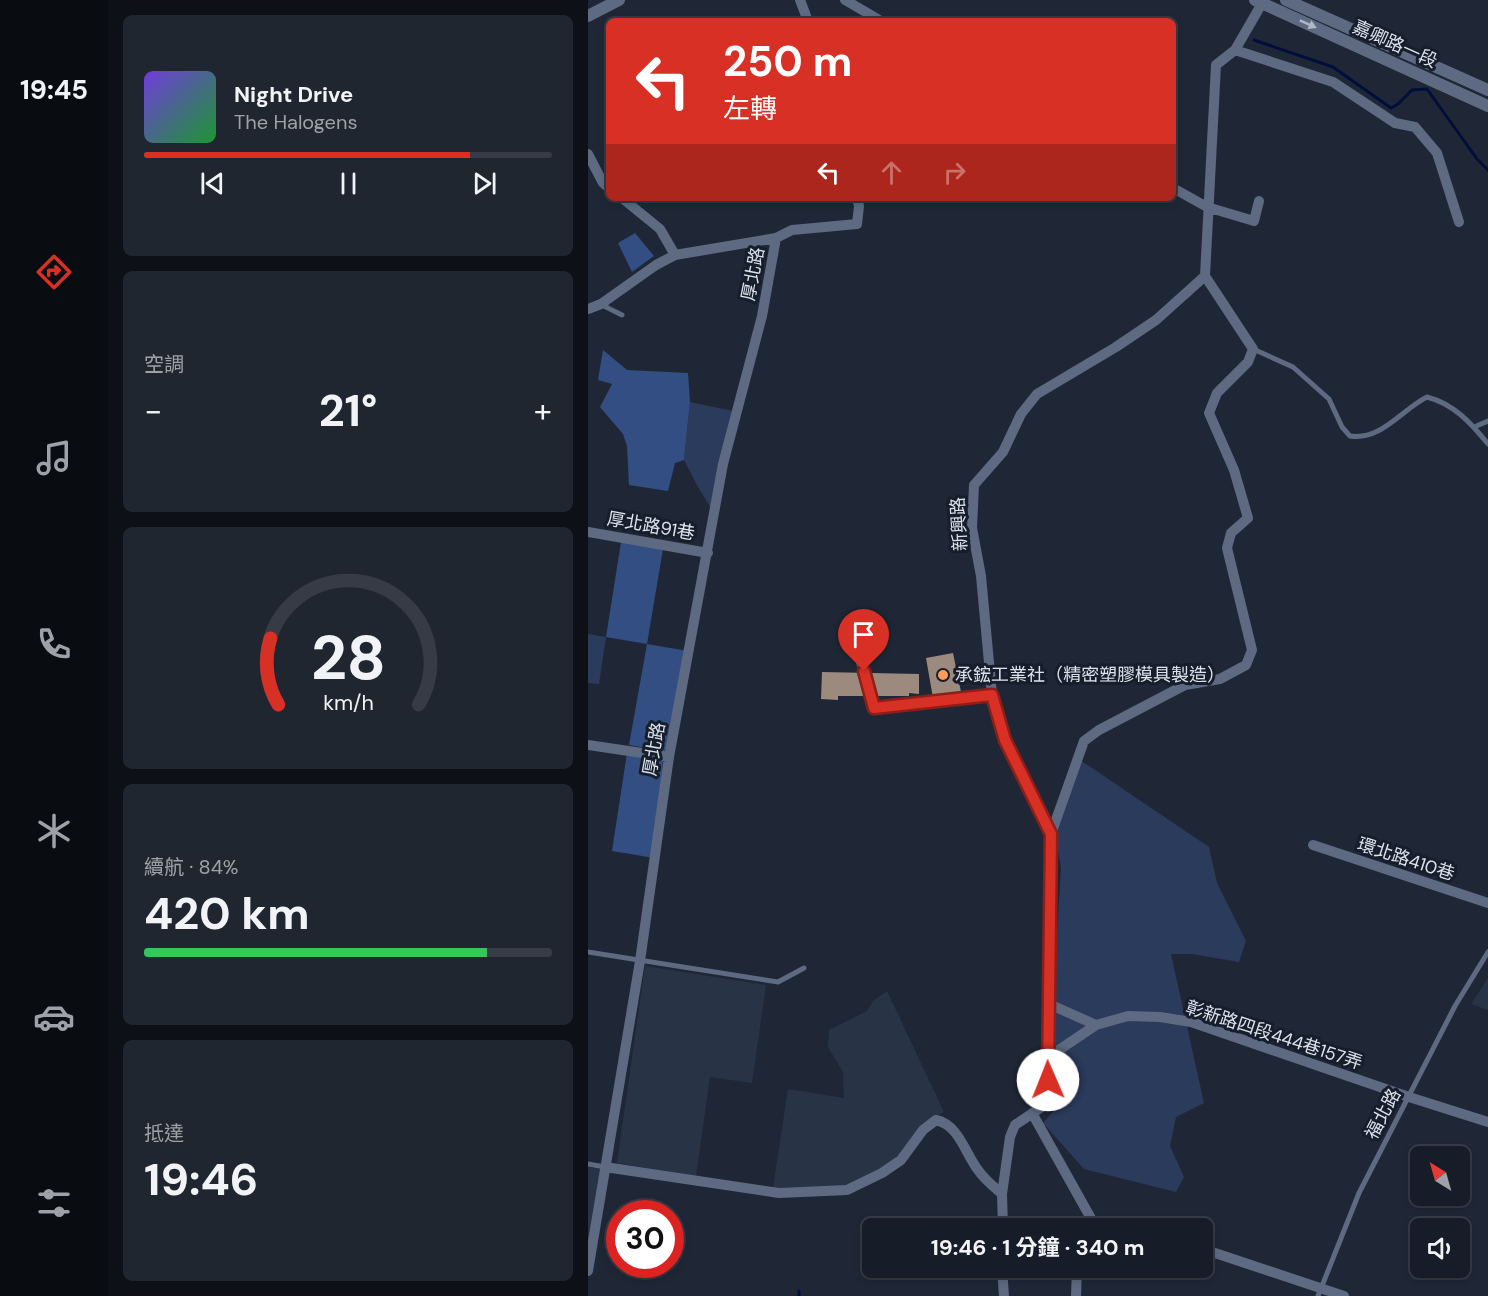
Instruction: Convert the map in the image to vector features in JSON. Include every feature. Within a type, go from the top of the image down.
[{"type":"street","points":[[588,16],[619,0]]},
{"type":"street","points":[[800,0],[807,18]]},
{"type":"street","points":[[845,0],[876,18]]},
{"type":"street","name":"嘉卿路一段","points":[[1286,0],[1488,90]]},
{"type":"street","points":[[1051,834],[1084,741],[1099,730],[1185,685],[1220,679],[1246,665],[1252,650],[1227,548],[1231,533],[1248,518],[1234,470],[1209,413],[1217,393],[1248,362],[1253,349],[1205,276],[1216,65],[1235,50],[1260,1]]},
{"type":"street","name":"嘉卿路一段","points":[[1260,1],[1488,106]]},
{"type":"street","points":[[1235,50],[1333,82],[1395,123],[1415,127],[1437,153],[1460,222]]},
{"type":"street","points":[[588,154],[606,186]]},
{"type":"street","points":[[1176,190],[1207,207],[1254,221],[1259,201]]},
{"type":"street","points":[[626,201],[660,229],[675,255]]},
{"type":"street","points":[[588,309],[601,304],[656,265],[675,255],[776,238],[792,230],[857,224],[858,201]]},
{"type":"street","name":"厚北路","points":[[588,1271],[640,960],[669,757],[723,464],[762,316],[776,238]]},
{"type":"street","name":"新興路","points":[[1032,1113],[1049,1102],[1047,1058],[1051,834],[1005,740],[992,695],[981,576],[972,528],[974,485],[1003,452],[1021,414],[1037,394],[1116,347],[1156,320],[1205,276]]},
{"type":"street","name":"厚北路91巷","points":[[588,532],[708,553]]},
{"type":"street","points":[[853,634],[874,708],[992,695]]},
{"type":"street","points":[[588,745],[669,757]]},
{"type":"street","name":"環北路410巷","points":[[1313,846],[1488,903]]},
{"type":"street","points":[[1049,1004],[1096,1025]]},
{"type":"street","name":"彰新路四段444巷157弄","points":[[1047,1058],[1096,1025],[1128,1016],[1160,1017],[1191,1022],[1488,1122]]},
{"type":"street","points":[[1003,1218],[1002,1194],[1010,1137],[1015,1125],[1032,1113],[1088,1218]]},
{"type":"street","points":[[605,1167],[779,1193],[847,1190],[882,1173],[901,1160],[923,1130],[936,1120],[943,1121],[956,1132],[978,1172],[1002,1194]]},
{"type":"street","points":[[1213,1253],[1319,1292],[1344,1296]]},
{"type":"street","points":[[1003,1278],[1004,1296]]},
{"type":"street","points":[[1076,1296],[1077,1278]]},
{"type":"lane","points":[[601,304],[622,315]]},
{"type":"lane","points":[[1253,349],[1293,367],[1329,399],[1342,427],[1350,436],[1360,438],[1379,432],[1412,404],[1427,397],[1440,400],[1455,409],[1488,444]]},
{"type":"lane","points":[[1474,427],[1488,422]]},
{"type":"lane","points":[[588,952],[778,982],[804,968]]},
{"type":"lane","name":"福北路","points":[[1319,1292],[1359,1193],[1455,1006],[1488,952]]},
{"type":"lane","points":[[588,1164],[605,1167]]},
{"type":"shaded area","points":[[635,233],[654,256],[632,272],[618,243]]},
{"type":"shaded area","points":[[603,350],[627,370],[688,373],[690,402],[684,460],[675,463],[668,491],[629,485],[627,446],[623,434],[600,407],[612,384],[598,380]]},
{"type":"shaded area","points":[[690,402],[733,411],[715,515],[684,460]]},
{"type":"shaded area","points":[[621,542],[663,549],[647,644],[606,637]]},
{"type":"shaded area","points":[[588,634],[606,637],[599,684],[588,683]]},
{"type":"shaded area","points":[[647,644],[688,651],[664,751],[629,745]]},
{"type":"shaded area","points":[[627,753],[663,759],[654,858],[612,851]]},
{"type":"shaded area","points":[[1080,760],[1209,847],[1217,883],[1246,941],[1239,962],[1192,954],[1171,954],[1204,1103],[1176,1117],[1170,1146],[1184,1177],[1176,1192],[1084,1169],[1043,1123],[1057,1107],[1057,1059],[1052,1011],[1061,868],[1054,827]]},
{"type":"shaded area","points":[[645,966],[766,985],[752,1083],[710,1077],[696,1176],[617,1163]]},
{"type":"shaded area","points":[[1488,978],[1488,1010],[1471,1004]]},
{"type":"shaded area","points":[[887,991],[944,1112],[926,1122],[905,1152],[876,1176],[851,1187],[773,1188],[788,1089],[844,1098],[843,1072],[828,1047],[829,1030],[867,1011],[873,1001]]},
{"type":"shaded area","points":[[588,1167],[603,1169],[605,1173],[588,1278]]},
{"type":"building","name":"承鋐工業社（精密塑膠模具製造）","points":[[953,653],[961,692],[933,698],[926,658]]},
{"type":"building","points":[[822,672],[919,674],[919,694],[838,696],[838,700],[821,699]]},
{"type":"waterway","points":[[1254,40],[1333,67],[1391,108],[1412,90],[1427,89],[1477,159],[1488,170]]},
{"type":"waterway","points":[[799,1291],[799,1296]]},
{"type":"place","name":"承鋐工業社（精密塑膠模具製造）","points":[[943,675]]},
{"type":"route","points":[[864,671],[874,708],[992,695],[1005,740],[1051,834],[1048,1080]]}]
